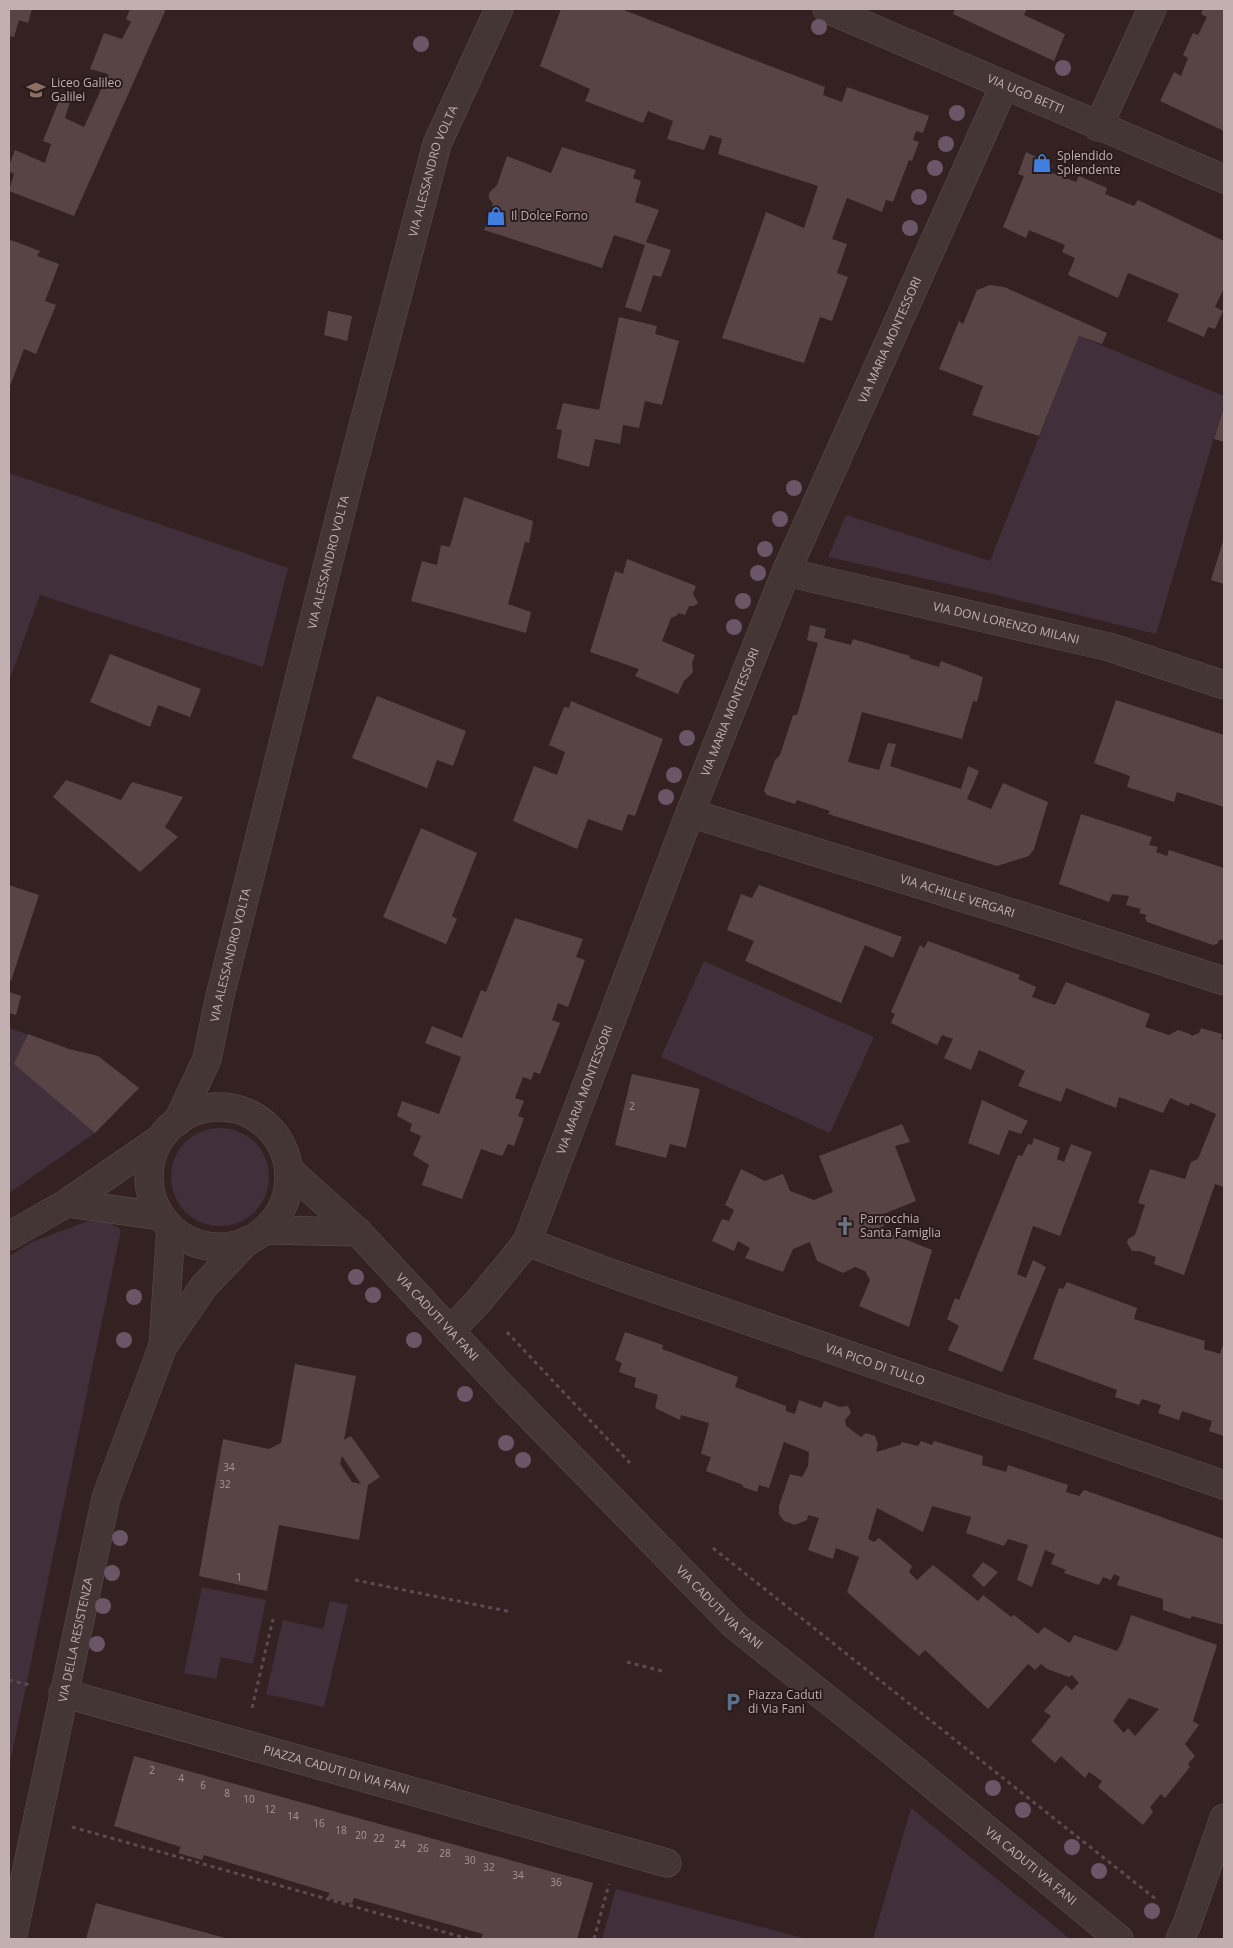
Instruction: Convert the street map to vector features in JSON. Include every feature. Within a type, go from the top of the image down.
[{"type":"street","name":"VIA ALESSANDRO VOLTA","points":[[169,1130],[207,1059],[222,990],[345,496],[437,144],[499,9]]},
{"type":"street","name":"VIA UGO BETTI","points":[[827,9],[1224,180]]},
{"type":"street","points":[[1098,127],[1152,9]]},
{"type":"street","name":"VIA MARIA MONTESSORI","points":[[451,1330],[478,1302],[527,1242],[690,813],[786,572],[1004,86]]},
{"type":"street","name":"VIA DON LORENZO MILANI","points":[[786,572],[1109,647],[1224,685]]},
{"type":"street","name":"VIA ACHILLE VERGARI","points":[[690,813],[1048,924],[1224,981]]},
{"type":"street","points":[[9,1236],[67,1203],[196,1111],[217,1107],[238,1110],[257,1118],[273,1132],[284,1150],[289,1170],[288,1187],[284,1203],[276,1218],[256,1236]]},
{"type":"street","points":[[169,1130],[152,1157],[149,1177],[152,1197],[165,1222],[187,1240],[207,1246],[227,1246],[256,1236],[358,1232]]},
{"type":"street","name":"VIA CADUTI VIA FANI","points":[[289,1170],[358,1232],[504,1389],[734,1625],[887,1747],[1119,1939]]},
{"type":"street","points":[[67,1203],[165,1222]]},
{"type":"street","name":"VIA DELLA RESISTENZA","points":[[163,1346],[165,1222]]},
{"type":"street","name":"VIA DELLA RESISTENZA","points":[[12,1939],[106,1498],[163,1346],[204,1286],[256,1236]]},
{"type":"street","name":"VIA PICO DI TULLO","points":[[527,1242],[613,1274],[1224,1485]]},
{"type":"street","name":"PIAZZA CADUTI DI VIA FANI","points":[[63,1693],[667,1864]]},
{"type":"street","points":[[1184,1932],[1224,1818]]},
{"type":"path","points":[[507,1332],[633,1467]]},
{"type":"path","points":[[707,1544],[1184,1932]]},
{"type":"path","points":[[355,1580],[512,1612]]},
{"type":"path","points":[[243,1744],[273,1619]]},
{"type":"path","points":[[627,1662],[662,1671]]},
{"type":"path","points":[[38,1818],[469,1939]]},
{"type":"path","points":[[594,1939],[617,1850]]},
{"type":"shaded area","points":[[1079,336],[1224,396],[1224,404],[1156,634],[993,594],[828,557],[846,515],[990,561]]},
{"type":"shaded area","points":[[9,473],[288,568],[263,667],[40,595],[9,681]]},
{"type":"shaded area","points":[[704,961],[874,1037],[830,1133],[661,1057]]},
{"type":"shaded area","points":[[9,1028],[69,1049],[98,1056],[139,1088],[95,1133],[9,1193]]},
{"type":"shaded area","points":[[220,1128],[239,1132],[254,1143],[265,1158],[269,1177],[265,1196],[254,1211],[239,1222],[220,1226],[201,1222],[186,1211],[175,1196],[171,1177],[175,1158],[186,1143],[201,1132]]},
{"type":"shaded area","points":[[88,1221],[109,1222],[121,1230],[9,1768],[9,1256],[32,1242]]},
{"type":"shaded area","points":[[202,1587],[266,1600],[253,1664],[221,1657],[216,1679],[184,1673]]},
{"type":"shaded area","points":[[330,1601],[348,1605],[324,1707],[266,1694],[283,1620],[323,1629]]},
{"type":"shaded area","points":[[911,1808],[1070,1939],[873,1939]]},
{"type":"shaded area","points":[[616,1889],[807,1939],[602,1939]]},
{"type":"building","points":[[9,9],[32,9],[28,23],[19,20],[14,37],[9,36]]},
{"type":"building","points":[[130,9],[166,9],[74,216],[9,191],[14,174],[9,171],[9,166],[15,150],[45,163],[51,144],[43,141],[60,98],[70,102],[65,118],[84,127],[108,74],[90,69],[104,33],[122,39],[131,22],[126,19]]},
{"type":"building","points":[[561,9],[621,9],[825,87],[823,95],[842,102],[847,87],[929,116],[923,133],[916,131],[913,140],[919,142],[912,161],[909,160],[893,202],[886,200],[882,212],[847,198],[832,239],[847,244],[837,273],[848,277],[832,321],[820,317],[804,363],[722,338],[766,212],[804,228],[818,186],[718,154],[722,139],[710,135],[704,150],[667,139],[673,121],[648,111],[643,123],[585,101],[590,89],[540,66]]},
{"type":"building","points":[[955,9],[1027,9],[1024,15],[1065,34],[1054,61],[953,14]]},
{"type":"building","points":[[1203,9],[1224,9],[1224,131],[1160,101],[1174,72],[1181,76],[1188,58],[1183,55],[1193,33],[1198,35],[1207,17],[1201,14]]},
{"type":"building","points":[[562,147],[636,170],[633,178],[641,181],[635,202],[659,210],[646,242],[671,250],[661,277],[653,275],[641,312],[625,307],[645,245],[614,235],[602,268],[484,230],[493,204],[489,198],[489,193],[497,185],[507,156],[551,173]]},
{"type":"building","points":[[1026,152],[1053,165],[1051,172],[1076,182],[1079,176],[1107,188],[1105,194],[1134,206],[1138,200],[1224,241],[1224,288],[1215,307],[1223,311],[1215,329],[1208,327],[1204,337],[1167,321],[1179,294],[1128,273],[1118,298],[1068,275],[1075,258],[1062,252],[1065,245],[1029,230],[1026,238],[1003,227],[1024,176],[1018,174]]},
{"type":"building","points":[[11,240],[40,251],[37,256],[59,264],[45,301],[56,305],[36,354],[24,349],[9,389],[9,244]]},
{"type":"building","points":[[990,285],[1004,287],[1107,333],[1102,344],[1079,336],[1039,436],[972,415],[983,386],[939,369],[959,321],[963,324],[977,290]]},
{"type":"building","points":[[328,311],[352,316],[347,341],[324,335]]},
{"type":"building","points":[[619,317],[657,326],[655,334],[679,341],[662,405],[645,401],[639,428],[623,425],[620,444],[595,439],[589,467],[557,458],[562,430],[556,429],[563,403],[599,410]]},
{"type":"building","points":[[1224,406],[1224,442],[1214,439]]},
{"type":"building","points":[[464,497],[533,521],[529,543],[525,542],[508,604],[531,612],[526,633],[411,601],[422,561],[437,565],[441,545],[450,547]]},
{"type":"building","points":[[1224,538],[1224,584],[1211,580]]},
{"type":"building","points":[[627,559],[696,586],[693,594],[698,603],[694,606],[689,606],[685,615],[679,613],[671,618],[662,641],[695,655],[692,663],[693,672],[684,681],[678,694],[635,676],[639,669],[590,652],[615,571],[623,574]]},
{"type":"building","points":[[810,625],[826,629],[824,638],[851,645],[853,639],[939,667],[941,661],[983,677],[977,702],[973,701],[962,739],[862,712],[848,762],[879,770],[888,743],[896,744],[890,766],[961,789],[968,766],[979,771],[967,799],[991,809],[1003,783],[1048,802],[1034,849],[1029,856],[997,866],[828,814],[830,811],[797,800],[795,804],[767,795],[764,791],[775,760],[780,755],[793,715],[797,715],[818,643],[807,640]]},
{"type":"building","points":[[110,654],[201,689],[190,717],[158,705],[150,727],[90,702]]},
{"type":"building","points":[[377,696],[466,731],[453,766],[437,760],[427,788],[352,758]]},
{"type":"building","points":[[1116,700],[1224,735],[1224,807],[1177,792],[1174,802],[1127,787],[1130,776],[1094,763]]},
{"type":"building","points":[[571,701],[663,739],[635,816],[628,814],[622,831],[588,819],[577,849],[513,821],[534,766],[557,775],[565,752],[549,745],[564,707],[569,708]]},
{"type":"building","points":[[66,780],[121,800],[132,782],[183,797],[165,827],[178,837],[140,872],[53,797]]},
{"type":"building","points":[[1081,814],[1152,837],[1149,845],[1158,847],[1156,852],[1167,856],[1169,850],[1224,868],[1224,941],[1220,939],[1217,944],[1213,945],[1147,922],[1145,918],[1147,915],[1139,913],[1141,909],[1126,905],[1129,896],[1112,894],[1109,902],[1059,884]]},
{"type":"building","points":[[421,828],[477,853],[452,916],[457,919],[446,944],[383,917]]},
{"type":"building","points":[[9,885],[39,895],[11,981],[9,980]]},
{"type":"building","points":[[759,885],[902,937],[893,958],[865,945],[841,1003],[745,961],[754,941],[727,930],[741,894],[752,898]]},
{"type":"building","points":[[515,918],[583,939],[576,957],[585,960],[568,1007],[558,1003],[552,1020],[560,1023],[540,1074],[534,1072],[531,1080],[523,1077],[515,1098],[524,1101],[518,1116],[524,1118],[514,1146],[508,1144],[502,1156],[481,1149],[462,1199],[422,1185],[429,1165],[413,1155],[421,1136],[410,1131],[412,1124],[397,1116],[402,1101],[439,1114],[461,1057],[425,1043],[432,1026],[462,1038],[481,990],[486,992]]},
{"type":"building","points":[[928,941],[1020,975],[1018,979],[1036,987],[1032,997],[1055,1005],[1066,982],[1150,1014],[1145,1027],[1169,1035],[1178,1030],[1192,1036],[1199,1033],[1201,1028],[1222,1034],[1221,1039],[1224,1040],[1224,1187],[1215,1184],[1184,1275],[1154,1264],[1156,1257],[1139,1251],[1132,1251],[1127,1243],[1128,1239],[1135,1235],[1145,1205],[1138,1203],[1150,1169],[1185,1179],[1191,1162],[1198,1159],[1216,1114],[1191,1103],[1188,1106],[1170,1098],[1163,1113],[1119,1097],[1116,1108],[1066,1088],[1061,1102],[1018,1086],[1025,1071],[979,1050],[971,1070],[944,1058],[953,1039],[942,1035],[937,1045],[891,1023],[895,1014],[891,1012],[920,945],[924,948]]},
{"type":"building","points":[[9,992],[21,996],[16,1015],[9,1013]]},
{"type":"building","points":[[28,1034],[69,1049],[98,1056],[139,1088],[95,1133],[14,1064]]},
{"type":"building","points":[[632,1074],[700,1089],[686,1148],[670,1144],[666,1158],[615,1145]]},
{"type":"building","points":[[982,1100],[1028,1121],[1021,1134],[1009,1130],[999,1155],[968,1143]]},
{"type":"building","name":"Parrocchia Santa Famiglia","points":[[902,1124],[910,1142],[895,1146],[916,1201],[881,1215],[885,1231],[932,1250],[909,1327],[859,1306],[870,1280],[865,1271],[855,1267],[843,1273],[817,1261],[810,1242],[793,1249],[783,1272],[745,1258],[750,1248],[738,1241],[734,1251],[712,1241],[722,1219],[729,1221],[734,1210],[725,1205],[741,1169],[765,1181],[783,1174],[790,1191],[814,1200],[833,1192],[819,1156]]},
{"type":"building","points":[[1034,1138],[1060,1148],[1057,1159],[1064,1162],[1071,1144],[1092,1152],[1060,1236],[1033,1226],[1017,1274],[1026,1278],[1033,1260],[1046,1267],[1002,1372],[948,1350],[959,1326],[947,1319],[955,1298],[959,1300],[1018,1155],[1022,1156],[1028,1144],[1032,1145]]},
{"type":"building","points":[[1067,1282],[1137,1308],[1134,1319],[1205,1341],[1204,1349],[1220,1354],[1224,1341],[1224,1436],[1209,1431],[1212,1421],[1182,1411],[1179,1420],[1158,1413],[1161,1405],[1142,1399],[1139,1405],[1115,1397],[1117,1390],[1033,1359],[1059,1288],[1063,1289]]},
{"type":"building","points":[[625,1332],[663,1345],[662,1349],[738,1377],[735,1387],[786,1406],[786,1411],[795,1414],[799,1400],[821,1408],[824,1401],[840,1407],[848,1406],[851,1413],[845,1420],[846,1426],[861,1437],[866,1433],[875,1436],[878,1444],[876,1452],[900,1445],[902,1442],[918,1446],[921,1441],[932,1445],[934,1441],[983,1456],[982,1465],[1006,1472],[1008,1465],[1068,1485],[1066,1492],[1079,1496],[1084,1490],[1224,1539],[1224,1625],[1192,1616],[1190,1619],[1163,1610],[1163,1599],[1117,1585],[1120,1577],[1114,1574],[1111,1580],[1103,1577],[1099,1585],[1064,1573],[1066,1570],[1051,1564],[1055,1554],[1045,1550],[1032,1587],[1017,1580],[1028,1545],[1008,1539],[1004,1546],[966,1533],[971,1517],[932,1506],[923,1532],[877,1508],[868,1539],[874,1542],[879,1538],[912,1566],[909,1572],[917,1580],[933,1565],[978,1601],[983,1595],[1011,1617],[1014,1615],[1038,1634],[1044,1627],[1070,1643],[1074,1635],[1117,1651],[1131,1615],[1217,1645],[1193,1721],[1199,1725],[1185,1744],[1195,1756],[1188,1764],[1190,1767],[1165,1798],[1161,1794],[1150,1807],[1153,1812],[1143,1825],[1098,1787],[1102,1781],[1089,1772],[1085,1778],[1061,1756],[1055,1763],[1031,1741],[1051,1716],[1044,1711],[1066,1685],[1072,1690],[1079,1683],[1072,1675],[1069,1677],[1047,1669],[1041,1664],[1035,1670],[1028,1664],[988,1709],[925,1650],[919,1656],[847,1592],[859,1557],[836,1548],[833,1559],[808,1550],[819,1518],[808,1515],[807,1520],[795,1525],[784,1521],[779,1514],[779,1506],[790,1474],[802,1477],[808,1466],[809,1452],[784,1442],[769,1488],[759,1485],[757,1492],[706,1471],[711,1457],[701,1454],[709,1423],[681,1415],[680,1420],[655,1408],[658,1395],[634,1387],[636,1378],[619,1372],[622,1363],[615,1360]],"holes":[[[1129,1698],[1159,1709],[1135,1736],[1128,1728],[1124,1733],[1113,1721]]]},
{"type":"building","points":[[295,1364],[356,1376],[344,1440],[351,1436],[380,1477],[368,1485],[359,1540],[279,1525],[267,1591],[199,1576],[223,1439],[269,1449],[281,1443]],"holes":[[[342,1456],[361,1484],[352,1482],[340,1464]]]},
{"type":"building","points":[[983,1562],[998,1572],[984,1587],[972,1576]]},
{"type":"building","points":[[134,1756],[593,1883],[577,1939],[481,1939],[483,1934],[354,1898],[352,1904],[327,1898],[330,1893],[204,1855],[202,1860],[178,1853],[181,1847],[114,1826]]},
{"type":"building","points":[[96,1903],[229,1939],[86,1939]]},
{"type":"place","name":"Liceo Galileo Galilei","points":[[36,90]]},
{"type":"place","name":"Splendido Splendente","points":[[1042,163]]},
{"type":"place","name":"Il Dolce Forno","points":[[496,216]]},
{"type":"place","name":"Parrocchia Santa Famiglia","points":[[845,1226]]},
{"type":"place","name":"Piazza Caduti di Via Fani","points":[[733,1702]]}]
